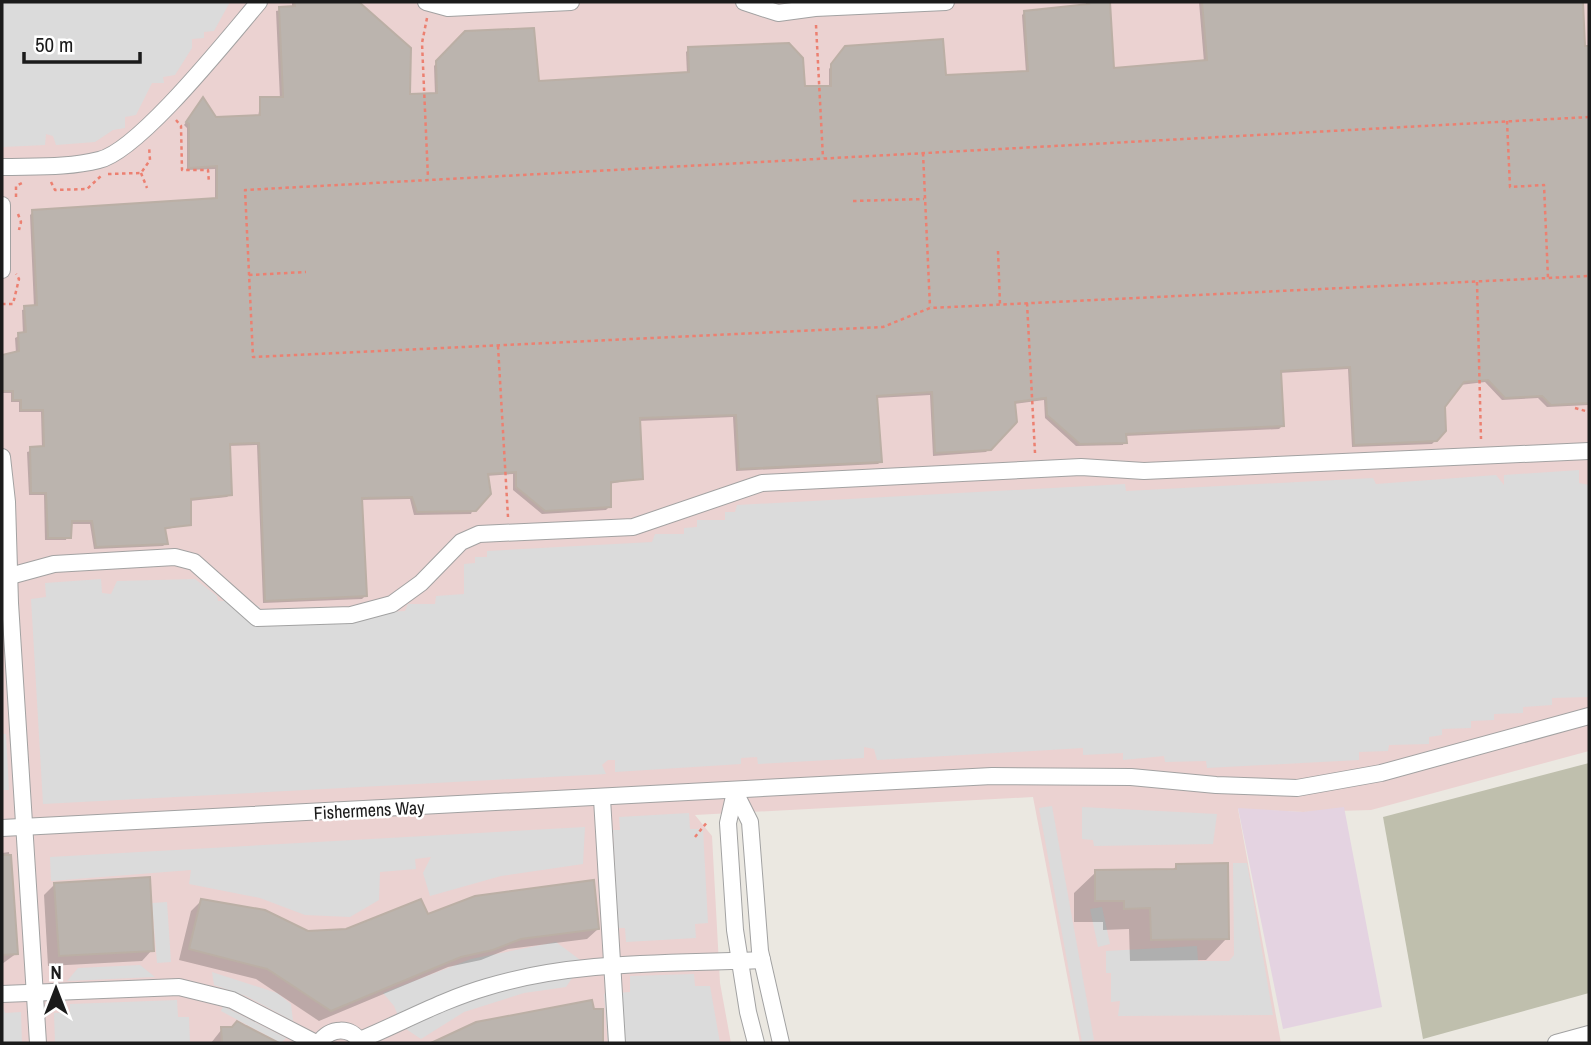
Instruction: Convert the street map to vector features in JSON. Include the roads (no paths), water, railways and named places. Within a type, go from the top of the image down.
[{"type":"street","points":[[2,168],[99,160],[117,154],[134,141],[200,71],[259,2]]},
{"type":"street","points":[[427,3],[448,8],[571,2]]},
{"type":"street","points":[[744,2],[778,13],[815,8],[946,2]]},
{"type":"street","points":[[8,270],[11,204]]},
{"type":"street","points":[[10,576],[54,564],[175,557],[194,562],[257,618],[351,615],[392,604],[413,590],[453,549],[469,537],[509,531],[633,527],[762,483],[1081,467],[1144,471],[1589,452]]},
{"type":"street","points":[[2,457],[38,1043]]},
{"type":"street","name":"Fishermens Way","points":[[2,828],[602,799],[992,776],[1131,777],[1216,785],[1297,788],[1381,773],[1589,716]]},
{"type":"street","points":[[735,792],[750,822],[762,960],[782,1043]]},
{"type":"street","points":[[735,792],[728,823],[739,961],[756,1043]]},
{"type":"street","points":[[602,799],[617,1043]]},
{"type":"street","points":[[2,994],[145,986],[204,991],[260,1013],[317,1043],[330,1032],[338,1030],[346,1031],[360,1041],[440,1002],[540,974],[613,966],[762,960]]},
{"type":"street","points":[[1556,1043],[1589,1034]]}]
